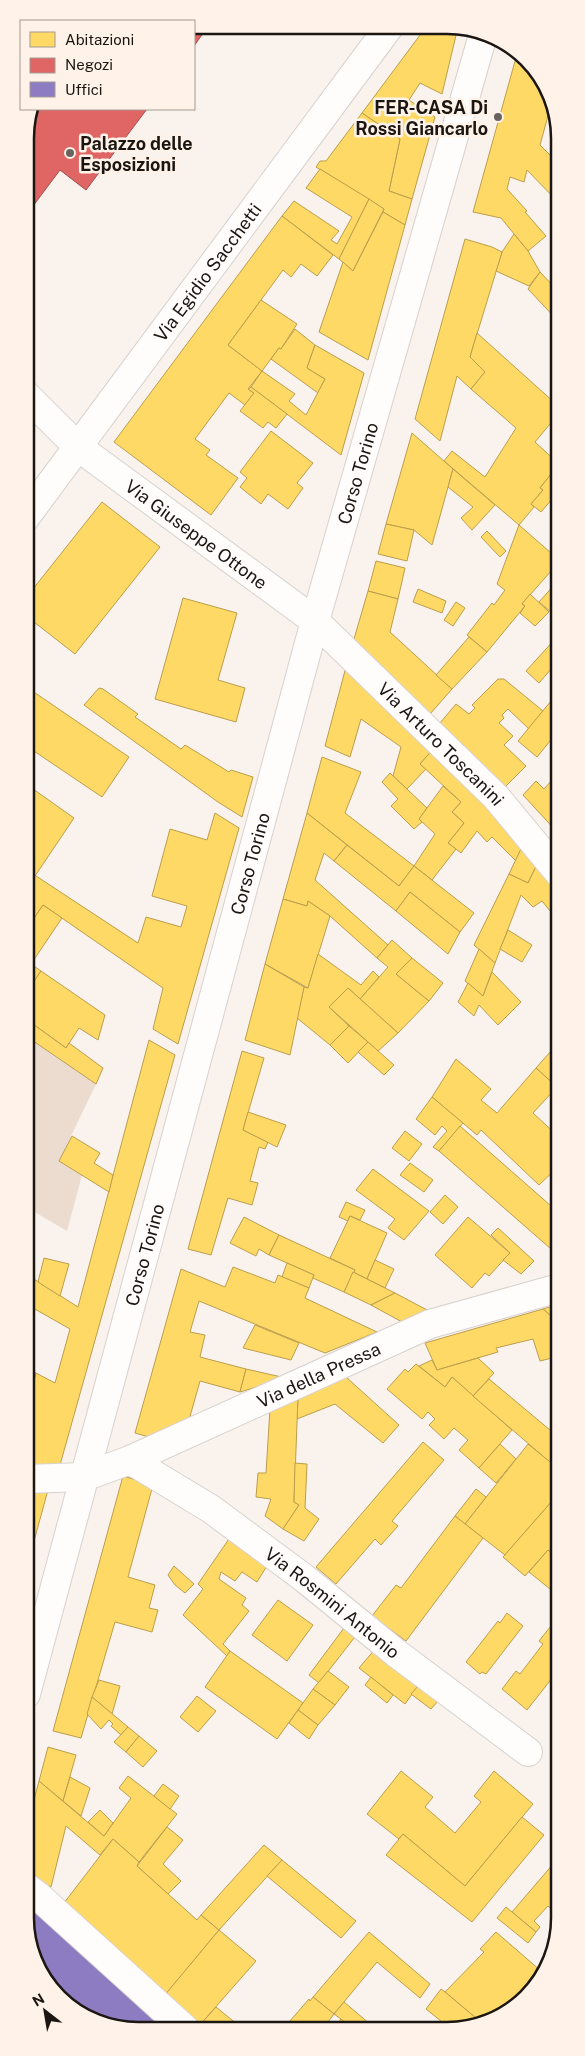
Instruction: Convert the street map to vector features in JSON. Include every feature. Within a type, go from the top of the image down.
[{"type":"street","name":"Via Egidio Sacchetti","points":[[34,506],[384,34]]},
{"type":"street","name":"Corso Torino","points":[[34,1664],[315,621],[482,40]]},
{"type":"street","name":"Via Giuseppe Ottone","points":[[34,403],[78,447],[315,621]]},
{"type":"street","name":"Via Arturo Toscanini","points":[[315,621],[496,797],[551,863]]},
{"type":"street","name":"Via della Pressa","points":[[34,1479],[84,1477],[130,1460],[430,1324],[551,1290]]},
{"type":"street","name":"Via Rosmini Antonio","points":[[130,1460],[211,1510],[273,1555],[396,1653],[528,1752]]},
{"type":"street","points":[[34,1893],[177,2022]]},
{"type":"shaded area","points":[[34,1042],[96,1084],[59,1161],[82,1175],[67,1231],[34,1212]]},
{"type":"building: Abitazioni","points":[[421,34],[456,35],[442,94],[420,83],[409,100],[435,117],[412,199],[389,191],[400,139],[362,113]]},
{"type":"building: Abitazioni","points":[[516,59],[534,80],[548,110],[540,145],[551,156],[551,195],[527,170],[524,182],[510,177],[507,189],[546,236],[528,251],[501,218],[473,212]]},
{"type":"building: Abitazioni","points":[[362,113],[400,139],[389,191],[412,199],[405,225],[383,212],[384,209],[316,167],[320,161],[326,161]]},
{"type":"building: Abitazioni","points":[[320,169],[369,199],[339,259],[282,216],[294,201],[339,231],[331,240],[337,244],[352,217],[306,188]]},
{"type":"building: Abitazioni","points":[[369,199],[384,209],[353,271],[339,259]]},
{"type":"building: Abitazioni","points":[[383,212],[405,225],[368,360],[319,332],[343,262],[353,271]]},
{"type":"building: Abitazioni","points":[[282,216],[333,255],[317,276],[301,264],[291,277],[283,270],[228,345],[262,371],[248,389],[254,393],[245,405],[229,393],[195,439],[210,450],[206,455],[238,478],[211,515],[114,442]]},
{"type":"building: Abitazioni","points":[[514,234],[528,251],[540,272],[529,286],[496,271],[502,252]]},
{"type":"building: Abitazioni","points":[[465,239],[502,252],[470,357],[485,372],[471,389],[457,376],[440,441],[415,419]]},
{"type":"building: Abitazioni","points":[[540,272],[551,284],[551,313],[528,289]]},
{"type":"building: Abitazioni","points":[[261,300],[297,324],[281,349],[279,348],[262,371],[228,345]]},
{"type":"building: Abitazioni","points":[[295,329],[315,345],[307,368],[325,379],[318,393],[271,359],[279,348],[281,349]]},
{"type":"building: Abitazioni","points":[[477,333],[551,400],[551,425],[535,442],[551,457],[551,474],[540,488],[543,490],[531,504],[534,507],[519,525],[444,461],[452,451],[485,477],[516,428],[471,389],[485,372],[470,357]]},
{"type":"building: Abitazioni","points":[[315,345],[364,373],[341,455],[251,387],[262,371],[295,394],[289,401],[306,415],[325,379],[307,368]]},
{"type":"building: Abitazioni","points":[[251,387],[287,414],[276,428],[268,422],[263,428],[240,411],[254,393],[248,389]]},
{"type":"building: Abitazioni","points":[[271,431],[313,463],[297,483],[303,488],[288,509],[268,494],[261,504],[240,487],[247,478],[240,472]]},
{"type":"building: Abitazioni","points":[[412,433],[453,469],[432,545],[414,530],[386,524]]},
{"type":"building: Abitazioni","points":[[453,469],[495,505],[472,530],[461,518],[473,507],[448,487]]},
{"type":"building: Abitazioni","points":[[551,474],[551,500],[541,512],[531,504],[543,490],[540,488]]},
{"type":"building: Abitazioni","points":[[102,502],[160,547],[75,654],[34,622],[34,588]]},
{"type":"building: Abitazioni","points":[[386,524],[414,530],[407,561],[378,554]]},
{"type":"building: Abitazioni","points":[[519,525],[551,553],[551,571],[522,604],[525,606],[487,652],[467,635],[492,603],[494,605],[505,590],[497,584]]},
{"type":"building: Abitazioni","points":[[487,531],[506,551],[500,557],[481,537]]},
{"type":"building: Abitazioni","points":[[376,561],[405,568],[398,599],[368,591]]},
{"type":"building: Abitazioni","points":[[551,588],[551,612],[539,602]]},
{"type":"building: Abitazioni","points":[[418,589],[446,601],[442,613],[413,602]]},
{"type":"building: Abitazioni","points":[[368,591],[398,599],[390,632],[452,689],[430,714],[354,639]]},
{"type":"building: Abitazioni","points":[[530,594],[549,612],[535,626],[520,613],[525,606],[522,604]]},
{"type":"building: Abitazioni","points":[[183,598],[237,613],[218,680],[245,688],[236,722],[155,699]]},
{"type":"building: Abitazioni","points":[[456,602],[465,608],[453,626],[444,620]]},
{"type":"building: Abitazioni","points":[[469,637],[487,652],[452,689],[436,675]]},
{"type":"building: Abitazioni","points":[[551,644],[551,669],[539,683],[526,671]]},
{"type":"building: Abitazioni","points":[[347,663],[435,747],[420,764],[426,769],[407,789],[393,776],[401,747],[361,719],[350,757],[325,746]]},
{"type":"building: Abitazioni","points":[[498,679],[504,679],[543,711],[529,729],[508,709],[502,715],[504,718],[499,723],[513,736],[504,745],[526,766],[505,787],[440,723],[456,704],[469,714],[475,708],[472,705]]},
{"type":"building: Abitazioni","points":[[99,688],[138,714],[135,717],[181,749],[185,745],[229,772],[231,770],[253,777],[242,817],[218,802],[84,705]]},
{"type":"building: Abitazioni","points":[[34,692],[129,757],[102,797],[34,751]]},
{"type":"building: Abitazioni","points":[[551,701],[551,740],[537,757],[518,741]]},
{"type":"building: Abitazioni","points":[[435,747],[527,836],[516,861],[492,837],[487,842],[477,831],[461,853],[448,843],[464,823],[452,812],[461,802],[420,764]]},
{"type":"building: Abitazioni","points":[[322,757],[361,772],[345,813],[414,866],[399,886],[307,813]]},
{"type":"building: Abitazioni","points":[[390,773],[427,808],[419,819],[422,822],[414,829],[391,806],[398,799],[382,782]]},
{"type":"building: Abitazioni","points":[[536,781],[544,789],[551,781],[551,825],[523,795]]},
{"type":"building: Abitazioni","points":[[443,786],[461,802],[452,812],[464,823],[448,843],[456,849],[432,880],[414,866],[435,834],[419,819]]},
{"type":"building: Abitazioni","points":[[34,790],[74,818],[34,875]]},
{"type":"building: Abitazioni","points":[[215,813],[239,828],[178,1044],[153,1029],[163,988],[43,905],[34,918],[34,875],[138,943],[146,917],[181,927],[187,906],[152,896],[170,829],[207,840]]},
{"type":"building: Abitazioni","points":[[307,813],[347,845],[334,861],[324,853],[315,880],[388,945],[377,958],[330,916],[308,901],[307,906],[283,899]]},
{"type":"building: Abitazioni","points":[[527,836],[542,854],[528,883],[509,874]]},
{"type":"building: Abitazioni","points":[[347,845],[399,886],[414,866],[474,913],[460,932],[410,892],[396,911],[334,861]]},
{"type":"building: Abitazioni","points":[[542,854],[551,866],[551,912],[542,901],[533,907],[521,895],[495,963],[474,945],[509,874],[528,883]]},
{"type":"building: Abitazioni","points":[[410,892],[460,932],[448,954],[396,911]]},
{"type":"building: Abitazioni","points":[[283,899],[307,906],[308,901],[330,916],[308,988],[265,964]]},
{"type":"building: Abitazioni","points":[[43,905],[62,918],[34,960],[34,918]]},
{"type":"building: Abitazioni","points":[[508,930],[532,945],[522,962],[500,949]]},
{"type":"building: Abitazioni","points":[[392,940],[412,958],[396,974],[429,1001],[398,1033],[360,999],[388,967],[377,958]]},
{"type":"building: Abitazioni","points":[[479,949],[495,963],[483,996],[465,981]]},
{"type":"building: Abitazioni","points":[[318,954],[361,985],[373,971],[379,977],[360,999],[348,988],[329,1007],[349,1026],[330,1045],[297,1018],[304,987],[308,988]]},
{"type":"building: Abitazioni","points":[[412,958],[443,983],[429,1001],[396,974]]},
{"type":"building: Abitazioni","points":[[265,964],[304,987],[290,1055],[245,1040]]},
{"type":"building: Abitazioni","points":[[34,966],[41,971],[34,981]]},
{"type":"building: Abitazioni","points":[[41,971],[105,1015],[98,1040],[79,1028],[66,1048],[34,1025],[34,981]]},
{"type":"building: Abitazioni","points":[[492,972],[521,1002],[498,1025],[479,1005],[474,1016],[458,1002],[468,983],[483,996]]},
{"type":"building: Abitazioni","points":[[348,988],[398,1033],[378,1051],[329,1007]]},
{"type":"building: Abitazioni","points":[[34,1025],[66,1048],[69,1043],[103,1068],[96,1084],[34,1041]]},
{"type":"building: Abitazioni","points":[[349,1026],[368,1042],[348,1063],[330,1045]]},
{"type":"building: Abitazioni","points":[[149,1040],[175,1055],[60,1465],[34,1465],[34,1379],[36,1373],[55,1383],[70,1329],[34,1309],[34,1279],[78,1307]]},
{"type":"building: Abitazioni","points":[[368,1042],[394,1065],[384,1075],[358,1052]]},
{"type":"building: Abitazioni","points":[[242,1051],[264,1058],[243,1130],[268,1142],[265,1149],[259,1147],[250,1181],[258,1183],[252,1205],[228,1198],[211,1255],[188,1249]]},
{"type":"building: Abitazioni","points":[[551,1051],[551,1082],[536,1068]]},
{"type":"building: Abitazioni","points":[[456,1059],[491,1089],[481,1100],[497,1113],[536,1068],[551,1082],[551,1094],[533,1113],[551,1130],[551,1174],[539,1185],[481,1130],[477,1135],[432,1097]]},
{"type":"building: Abitazioni","points":[[432,1097],[463,1123],[439,1151],[433,1147],[447,1131],[442,1126],[435,1135],[416,1119]]},
{"type":"building: Abitazioni","points":[[248,1112],[286,1125],[277,1147],[243,1130]]},
{"type":"building: Abitazioni","points":[[460,1126],[551,1206],[551,1249],[439,1151]]},
{"type":"building: Abitazioni","points":[[405,1131],[422,1144],[409,1161],[392,1148]]},
{"type":"building: Abitazioni","points":[[72,1136],[100,1153],[94,1163],[113,1175],[109,1192],[59,1161]]},
{"type":"building: Abitazioni","points":[[410,1163],[433,1180],[424,1192],[400,1175]]},
{"type":"building: Abitazioni","points":[[373,1169],[429,1211],[404,1240],[388,1228],[395,1219],[356,1190]]},
{"type":"building: Abitazioni","points":[[445,1195],[458,1207],[443,1224],[430,1212]]},
{"type":"building: Abitazioni","points":[[346,1202],[365,1210],[360,1220],[350,1216],[348,1221],[339,1217]]},
{"type":"building: Abitazioni","points":[[350,1216],[387,1233],[367,1279],[353,1272],[355,1270],[330,1258]]},
{"type":"building: Abitazioni","points":[[244,1217],[279,1235],[269,1255],[259,1249],[256,1256],[230,1243]]},
{"type":"building: Abitazioni","points":[[468,1217],[510,1253],[489,1276],[485,1273],[472,1288],[435,1255]]},
{"type":"building: Abitazioni","points":[[498,1228],[534,1261],[521,1274],[503,1260],[510,1253],[491,1235]]},
{"type":"building: Abitazioni","points":[[279,1235],[355,1270],[344,1292],[313,1278],[314,1275],[269,1255]]},
{"type":"building: Abitazioni","points":[[44,1258],[69,1264],[60,1296],[38,1282]]},
{"type":"building: Abitazioni","points":[[375,1260],[394,1269],[385,1288],[367,1279]]},
{"type":"building: Abitazioni","points":[[287,1263],[314,1275],[309,1288],[282,1277]]},
{"type":"building: Abitazioni","points":[[233,1267],[275,1283],[278,1275],[309,1288],[305,1298],[377,1332],[325,1353],[199,1301],[190,1332],[205,1335],[200,1357],[246,1369],[240,1392],[200,1381],[189,1420],[149,1437],[135,1433],[181,1269],[225,1287]]},
{"type":"building: Abitazioni","points":[[353,1272],[395,1293],[371,1305],[344,1292]]},
{"type":"building: Abitazioni","points":[[395,1293],[429,1311],[402,1322],[371,1305]]},
{"type":"building: Abitazioni","points":[[551,1307],[551,1316],[543,1309]]},
{"type":"building: Abitazioni","points":[[543,1309],[551,1316],[551,1358],[540,1361],[533,1339],[496,1348],[498,1352],[437,1370],[425,1343]]},
{"type":"building: Abitazioni","points":[[255,1325],[299,1343],[291,1360],[243,1348]]},
{"type":"building: Abitazioni","points":[[478,1358],[494,1373],[473,1396],[452,1377],[445,1387],[419,1366],[432,1360],[437,1370]]},
{"type":"building: Abitazioni","points":[[416,1364],[445,1387],[452,1377],[512,1430],[479,1468],[459,1450],[468,1440],[454,1428],[444,1439],[429,1425],[435,1419],[428,1412],[422,1419],[387,1389],[405,1369],[408,1372]]},
{"type":"building: Abitazioni","points":[[246,1369],[286,1378],[240,1392]]},
{"type":"building: Abitazioni","points":[[346,1377],[399,1425],[383,1443],[335,1404],[297,1419],[298,1397]]},
{"type":"building: Abitazioni","points":[[489,1379],[551,1431],[551,1463],[473,1396]]},
{"type":"building: Abitazioni","points":[[298,1397],[294,1502],[299,1505],[283,1529],[265,1516],[271,1499],[256,1497],[258,1473],[266,1473],[270,1409]]},
{"type":"building: Abitazioni","points":[[423,1442],[444,1460],[392,1521],[398,1526],[381,1545],[375,1539],[336,1584],[316,1567]]},
{"type":"building: Abitazioni","points":[[500,1444],[516,1459],[496,1483],[479,1468]]},
{"type":"building: Abitazioni","points":[[528,1444],[551,1463],[551,1502],[505,1555],[465,1524]]},
{"type":"building: Abitazioni","points":[[295,1463],[307,1464],[305,1508],[319,1519],[304,1541],[283,1529],[299,1505],[294,1502]]},
{"type":"building: Abitazioni","points":[[123,1476],[153,1485],[128,1577],[155,1585],[149,1608],[158,1610],[152,1632],[115,1622],[81,1738],[53,1731]]},
{"type":"building: Abitazioni","points":[[476,1489],[486,1497],[465,1524],[455,1516]]},
{"type":"building: Abitazioni","points":[[48,1490],[34,1541],[34,1491]]},
{"type":"building: Abitazioni","points":[[551,1502],[551,1552],[548,1550],[525,1576],[503,1557]]},
{"type":"building: Abitazioni","points":[[455,1516],[483,1538],[406,1641],[372,1616],[396,1585],[401,1588]]},
{"type":"building: Abitazioni","points":[[231,1536],[270,1561],[257,1582],[242,1572],[235,1581],[221,1572],[219,1579],[246,1598],[242,1605],[249,1611],[223,1644],[230,1651],[227,1656],[183,1615],[203,1589],[198,1584]]},
{"type":"building: Abitazioni","points":[[548,1550],[551,1552],[551,1590],[529,1572]]},
{"type":"building: Abitazioni","points":[[174,1566],[194,1584],[185,1593],[175,1585],[168,1575]]},
{"type":"building: Abitazioni","points":[[278,1600],[313,1625],[287,1661],[252,1635]]},
{"type":"building: Abitazioni","points":[[507,1613],[523,1626],[486,1674],[482,1672],[480,1674],[466,1662],[498,1621],[500,1623]]},
{"type":"building: Abitazioni","points":[[347,1624],[358,1633],[319,1683],[309,1675]]},
{"type":"building: Abitazioni","points":[[551,1626],[551,1679],[527,1710],[502,1689],[516,1671],[520,1674],[543,1644],[539,1641]]},
{"type":"building: Abitazioni","points":[[376,1648],[420,1683],[405,1704],[359,1668]]},
{"type":"building: Abitazioni","points":[[230,1651],[303,1703],[277,1739],[205,1687]]},
{"type":"building: Abitazioni","points":[[328,1671],[349,1687],[335,1705],[313,1689]]},
{"type":"building: Abitazioni","points":[[371,1677],[393,1695],[387,1703],[365,1685]]},
{"type":"building: Abitazioni","points":[[99,1680],[120,1686],[112,1714],[92,1697]]},
{"type":"building: Abitazioni","points":[[418,1686],[438,1701],[431,1709],[411,1694]]},
{"type":"building: Abitazioni","points":[[313,1689],[335,1705],[318,1725],[298,1710]]},
{"type":"building: Abitazioni","points":[[197,1696],[216,1711],[198,1732],[180,1717]]},
{"type":"building: Abitazioni","points":[[92,1697],[128,1727],[121,1735],[111,1726],[113,1724],[109,1720],[101,1729],[87,1714]]},
{"type":"building: Abitazioni","points":[[298,1710],[318,1725],[309,1739],[289,1723]]},
{"type":"building: Abitazioni","points":[[128,1727],[139,1736],[126,1752],[114,1742]]},
{"type":"building: Abitazioni","points":[[139,1736],[157,1751],[143,1767],[126,1752]]},
{"type":"building: Abitazioni","points":[[48,1747],[76,1755],[63,1801],[39,1781]]},
{"type":"building: Abitazioni","points":[[401,1771],[433,1797],[425,1807],[455,1833],[481,1802],[474,1796],[494,1771],[533,1804],[465,1886],[403,1834],[399,1839],[367,1814]]},
{"type":"building: Abitazioni","points":[[128,1776],[177,1814],[139,1862],[113,1839],[100,1855],[66,1826],[51,1887],[49,1886],[47,1890],[34,1879],[34,1799],[39,1781],[104,1836],[131,1798],[119,1788]]},
{"type":"building: Abitazioni","points":[[70,1777],[90,1788],[81,1816],[63,1801]]},
{"type":"building: Abitazioni","points":[[163,1784],[179,1796],[170,1809],[154,1796]]},
{"type":"building: Abitazioni","points":[[100,1810],[113,1823],[104,1836],[88,1822]]},
{"type":"building: Abitazioni","points":[[522,1817],[544,1835],[472,1922],[386,1855],[403,1834],[465,1886]]},
{"type":"building: Abitazioni","points":[[167,1827],[183,1840],[163,1864],[181,1881],[168,1894],[137,1866]]},
{"type":"building: Abitazioni","points":[[113,1839],[139,1862],[137,1866],[197,1920],[201,1915],[219,1930],[166,1994],[64,1903]]},
{"type":"building: Abitazioni","points":[[264,1845],[282,1860],[219,1930],[201,1915]]},
{"type":"building: Abitazioni","points":[[282,1860],[356,1921],[341,1938],[267,1876]]},
{"type":"building: Abitazioni","points":[[551,1866],[551,1909],[548,1906],[534,1921],[540,1927],[536,1932],[512,1912]]},
{"type":"building: Abitazioni","points":[[506,1907],[536,1932],[528,1943],[497,1918]]},
{"type":"building: Abitazioni","points":[[219,1930],[256,1961],[203,2022],[194,2022],[164,1996]]},
{"type":"building: Abitazioni","points":[[369,1932],[430,1984],[420,1998],[377,1962],[334,2014],[313,1997]]},
{"type":"building: Abitazioni","points":[[496,1932],[538,1968],[526,1987],[516,1997],[494,2012],[476,2019],[445,1992],[484,1952],[480,1949]]},
{"type":"building: Abitazioni","points":[[441,1989],[476,2019],[442,2022],[426,2009]]},
{"type":"building: Abitazioni","points":[[313,1997],[334,2014],[328,2022],[289,2022],[309,1999],[310,2001]]},
{"type":"building: Abitazioni","points":[[344,2002],[368,2022],[344,2022],[334,2014]]},
{"type":"building: Abitazioni","points":[[216,2007],[234,2022],[203,2022]]},
{"type":"building: Negozi","points":[[195,34],[203,34],[195,45]]},
{"type":"building: Negozi","name":"Palazzo delle Esposizioni","points":[[37,110],[146,110],[86,190],[60,170],[34,205],[34,130]]},
{"type":"building: Uffici","points":[[34,1906],[164,2022],[130,2022],[104,2017],[91,2012],[70,1998],[70,1986],[58,1986],[42,1958],[37,1946]]},
{"type":"place","name":"FER-CASA Di Rossi Giancarlo","points":[[498,117]]},
{"type":"place","name":"Palazzo delle Esposizioni","points":[[70,153]]}]
